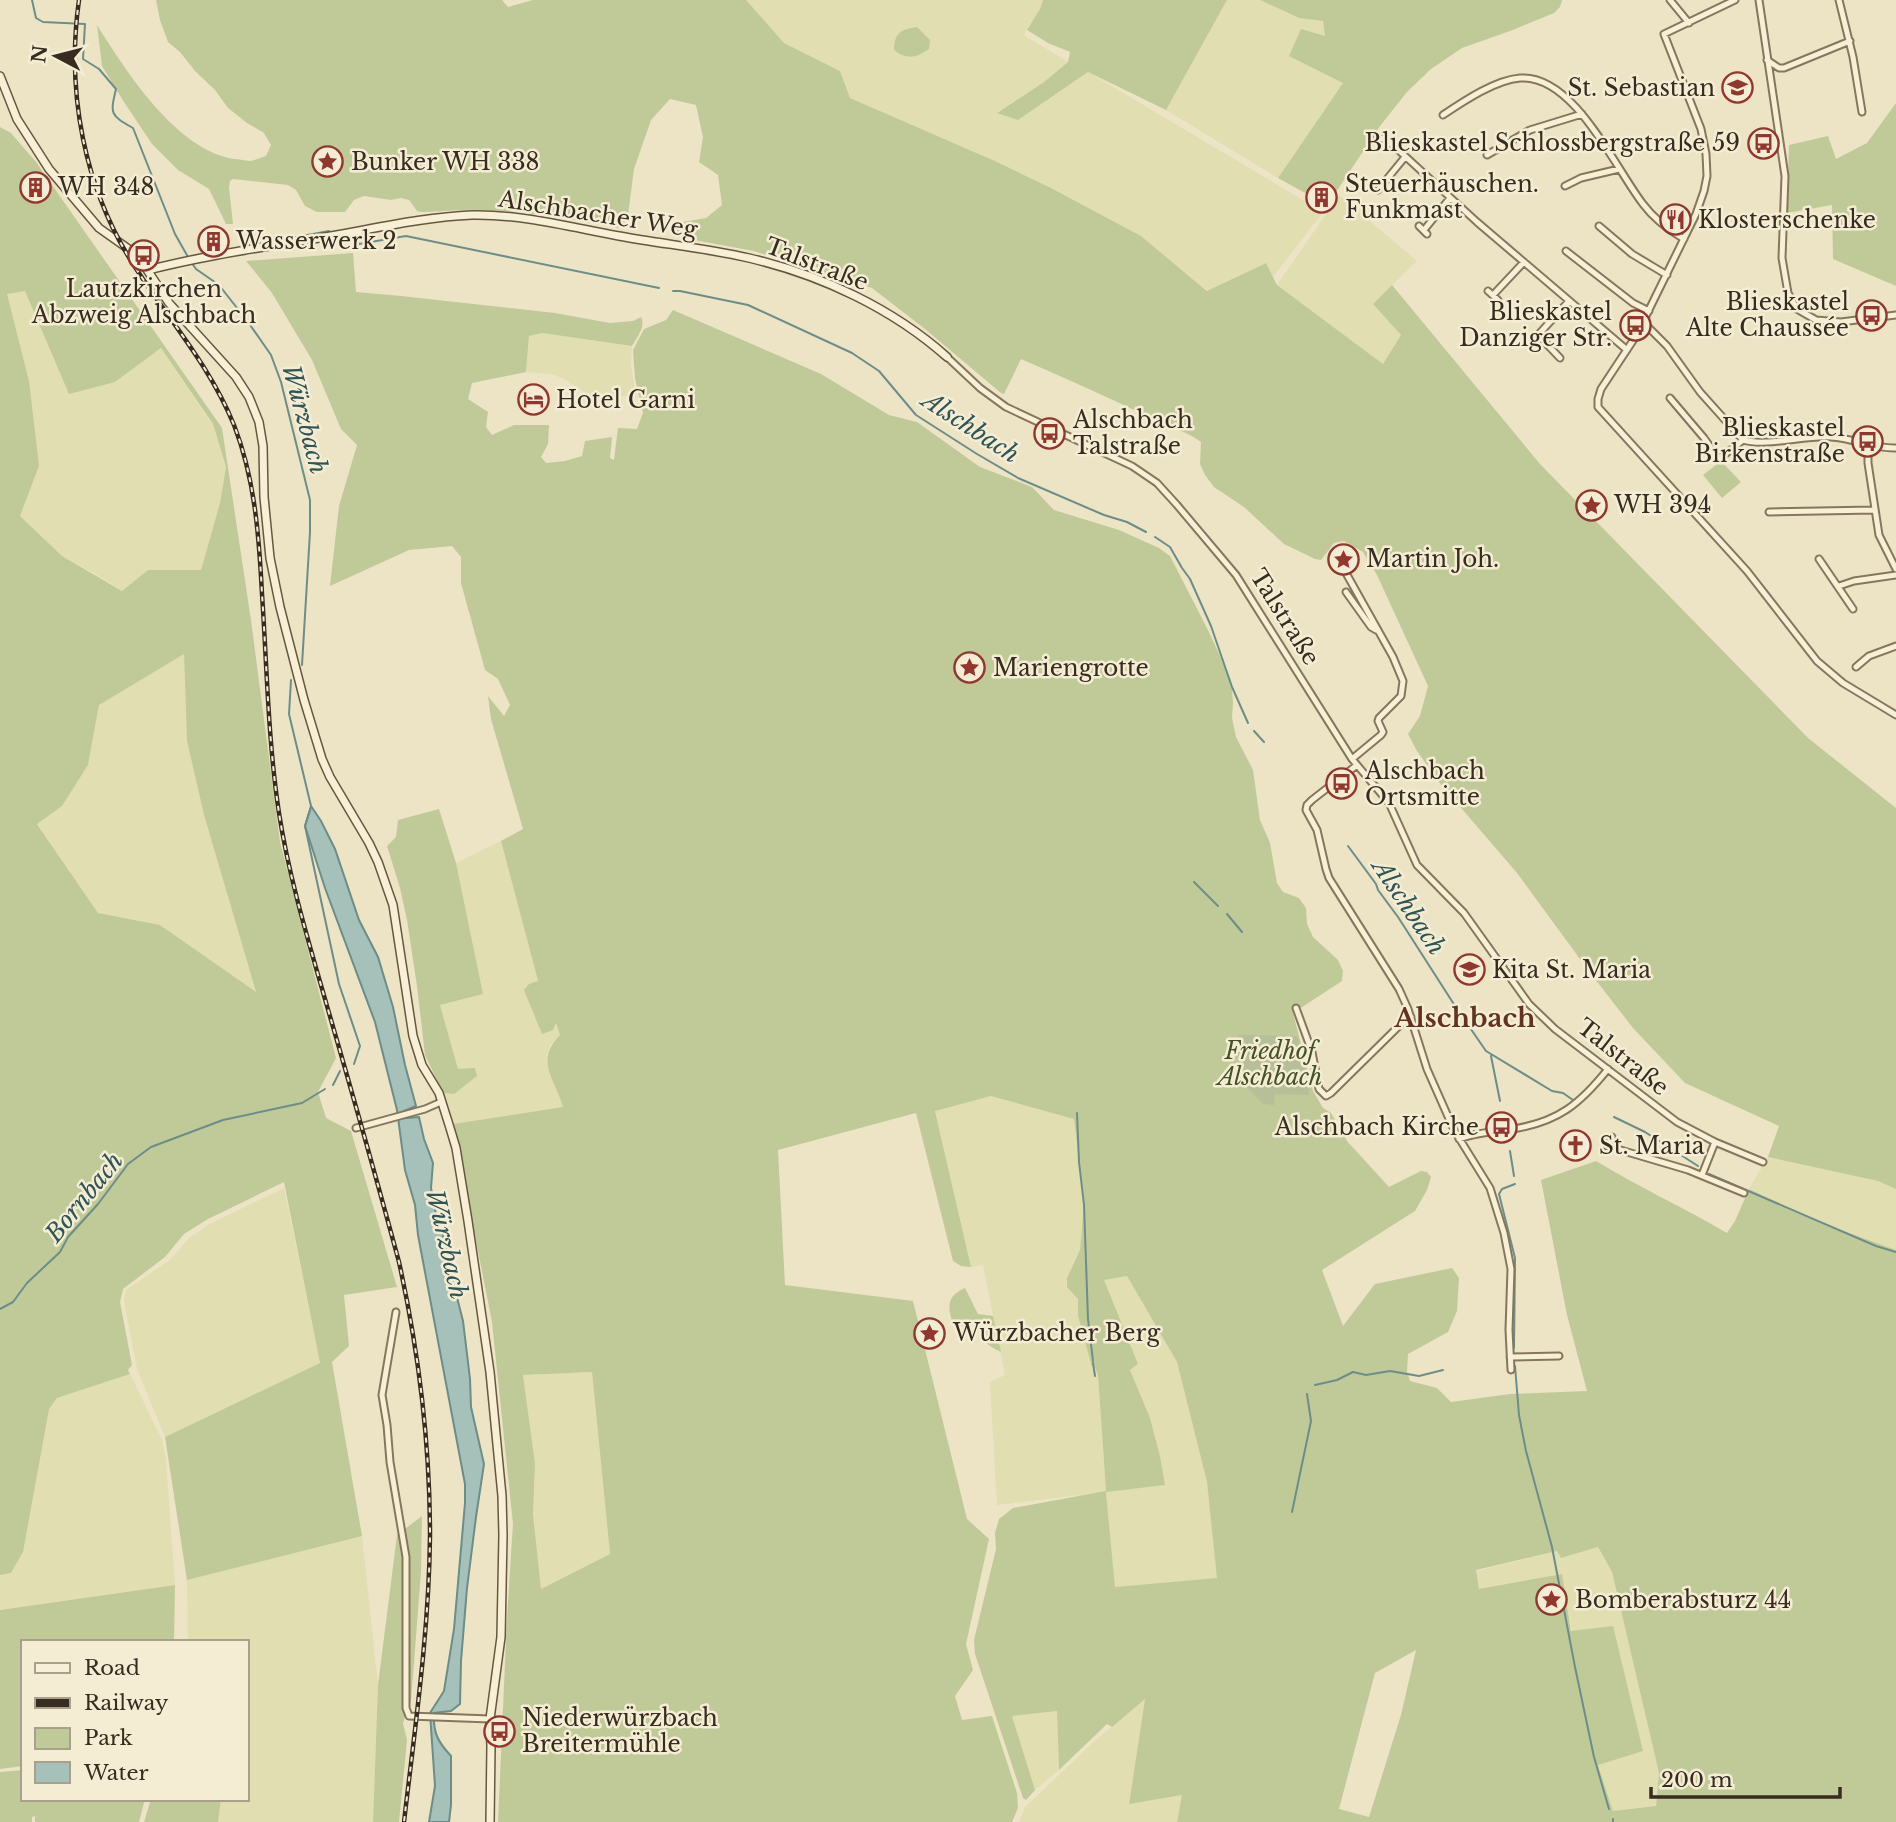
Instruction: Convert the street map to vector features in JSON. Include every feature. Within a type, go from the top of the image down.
[{"type":"main road","points":[[0,76],[22,128],[62,186],[99,228],[130,250],[148,270],[169,303],[236,377],[255,410],[262,436],[270,558],[283,620],[308,712],[330,777],[369,844],[393,905],[413,1036],[422,1065],[439,1093],[456,1148],[490,1372],[500,1470],[503,1535],[501,1637],[490,1719],[490,1822]]},
{"type":"main road","name":"Alschbacher Weg","points":[[148,270],[423,220],[470,215],[519,218],[711,251]]},
{"type":"main road","name":"Talstraße","points":[[711,251],[769,263],[839,289],[902,321],[947,357]]},
{"type":"street","points":[[1670,0],[1689,23]]},
{"type":"street","points":[[1735,0],[1664,34],[1700,129],[1706,154],[1707,176],[1696,214],[1667,275],[1597,403],[1601,412],[1748,571],[1817,661],[1843,683],[1896,715]]},
{"type":"street","points":[[1759,0],[1785,176],[1782,258],[1788,293],[1797,309],[1816,320],[1840,322],[1896,315]]},
{"type":"street","points":[[1839,0],[1850,41],[1862,112]]},
{"type":"street","points":[[1767,60],[1779,68],[1784,68],[1850,41]]},
{"type":"street","points":[[1443,115],[1509,80],[1541,80],[1561,93],[1582,114],[1644,207],[1684,239]]},
{"type":"street","points":[[1486,155],[1530,130],[1582,114]]},
{"type":"street","points":[[1377,138],[1385,139],[1627,350]]},
{"type":"street","points":[[1378,190],[1405,157]]},
{"type":"street","points":[[1565,186],[1581,178],[1619,169]]},
{"type":"street","points":[[1424,230],[1450,198]]},
{"type":"street","points":[[1599,226],[1633,254],[1667,275]]},
{"type":"street","points":[[1566,251],[1633,303],[1649,310]]},
{"type":"street","points":[[1498,300],[1491,293],[1524,262]]},
{"type":"street","points":[[1560,358],[1538,335],[1569,301]]},
{"type":"street","points":[[1643,322],[1667,346],[1700,392],[1743,440],[1762,442],[1830,437],[1896,448]]},
{"type":"street","name":"Talstraße","points":[[947,357],[980,388],[1006,407],[1132,466],[1157,483],[1236,576],[1352,759],[1389,803],[1417,865],[1464,913],[1529,1004],[1555,1029],[1677,1122],[1715,1142],[1763,1162]]},
{"type":"street","points":[[1670,398],[1719,459],[1743,440]]},
{"type":"street","points":[[1839,586],[1896,572],[1879,535],[1868,463],[1868,445]]},
{"type":"street","points":[[1769,512],[1874,510]]},
{"type":"street","points":[[1337,558],[1400,671],[1403,688],[1394,705],[1379,718],[1383,732],[1381,735],[1352,759]]},
{"type":"street","points":[[1819,559],[1853,610]]},
{"type":"street","points":[[1346,592],[1371,627],[1378,631]]},
{"type":"street","points":[[1856,667],[1869,656],[1896,646]]},
{"type":"street","points":[[1357,765],[1312,800],[1306,810],[1317,830],[1329,878],[1405,999],[1427,1069],[1459,1139],[1490,1188],[1504,1233],[1510,1269],[1511,1370]]},
{"type":"street","points":[[1296,1008],[1312,1052],[1319,1089],[1326,1096],[1411,1017]]},
{"type":"street","points":[[1459,1139],[1473,1134],[1523,1127],[1552,1118],[1578,1102],[1608,1069]]},
{"type":"street","points":[[356,1128],[441,1102]]},
{"type":"street","points":[[1612,1137],[1607,1146],[1702,1175],[1744,1193]]},
{"type":"street","points":[[1702,1175],[1715,1142]]},
{"type":"street","points":[[396,1312],[382,1395],[406,1557],[406,1708],[409,1716],[490,1719]]},
{"type":"street","points":[[1510,1357],[1559,1356]]},
{"type":"shaded area","points":[[746,0],[1043,0],[1024,35],[1068,62],[1044,82],[998,112],[1018,120],[1088,72],[1323,212],[1273,277],[1265,263],[1208,291],[1141,236],[995,161],[850,98],[840,71],[784,43]]},
{"type":"shaded area","points":[[1227,0],[1260,0],[1299,18],[1323,21],[1343,83],[1278,178],[1166,110]]},
{"type":"shaded area","points":[[1339,195],[1417,261],[1373,304],[1402,335],[1383,364],[1277,285]]},
{"type":"shaded area","points":[[25,291],[115,382],[161,348],[213,425],[226,467],[220,503],[201,570],[148,570],[123,591],[62,556],[20,516],[39,465],[6,293]]},
{"type":"shaded area","points":[[542,333],[632,346],[631,364],[636,397],[613,395],[611,400],[597,394],[594,399],[552,374],[526,372],[529,336]]},
{"type":"shaded area","points":[[184,653],[187,741],[204,815],[256,993],[160,925],[98,913],[37,823],[62,806],[88,765],[99,705]]},
{"type":"shaded area","points":[[501,841],[538,982],[560,1035],[550,1045],[546,1060],[564,1107],[453,1124],[443,1093],[455,1094],[458,1069],[440,1005],[483,994],[456,863]]},
{"type":"shaded area","points":[[991,1096],[1074,1119],[1084,1205],[1080,1250],[1067,1278],[1078,1299],[1078,1316],[1098,1375],[1106,1491],[1164,1485],[1150,1418],[1130,1370],[1138,1364],[1103,1280],[1127,1276],[1177,1362],[1207,1482],[1218,1578],[1115,1588],[1106,1492],[997,1505],[990,1382],[1005,1375],[983,1265],[971,1267],[935,1110]]},
{"type":"shaded area","points":[[1768,1157],[1879,1181],[1896,1189],[1896,1250],[1827,1225],[1749,1189]]},
{"type":"shaded area","points":[[284,1188],[320,1363],[165,1437],[137,1369],[124,1301],[126,1290],[170,1260],[189,1238],[210,1224]]},
{"type":"shaded area","points":[[592,1372],[610,1554],[541,1589],[533,1514],[535,1464],[523,1375]]},
{"type":"shaded area","points":[[130,1374],[162,1440],[166,1460],[175,1585],[0,1610],[0,1575],[11,1573],[22,1554],[48,1409],[57,1398]]},
{"type":"shaded area","points":[[362,1536],[378,1685],[373,1822],[218,1822],[221,1801],[248,1801],[248,1640],[188,1640],[187,1580]]},
{"type":"shaded area","points":[[1598,1547],[1612,1572],[1659,1773],[1656,1806],[1613,1811],[1598,1764],[1561,1574],[1479,1590],[1476,1571],[1558,1551],[1561,1558]]},
{"type":"shaded area","points":[[1145,1699],[1129,1803],[1183,1795],[1177,1822],[1019,1822],[1025,1807],[1097,1739]]},
{"type":"shaded area","points":[[1057,1711],[1059,1770],[1035,1790],[1012,1716]]},
{"type":"green space","points":[[156,0],[502,0],[508,7],[533,0],[746,0],[784,43],[840,71],[850,98],[995,161],[1141,236],[1207,291],[1266,263],[1277,285],[1383,364],[1401,335],[1373,304],[1392,285],[1540,464],[1808,738],[1896,808],[1896,1189],[1878,1181],[1768,1157],[1779,1126],[1685,1083],[1633,1028],[1517,873],[1438,781],[1417,751],[1408,734],[1420,716],[1428,686],[1377,575],[1363,552],[1344,541],[1334,543],[1321,560],[1284,544],[1244,507],[1214,487],[1200,464],[1201,442],[1021,359],[1004,394],[1001,393],[872,288],[754,251],[672,236],[672,227],[706,218],[722,205],[718,175],[699,162],[703,137],[696,105],[670,99],[651,120],[634,169],[628,215],[623,226],[619,228],[517,212],[422,212],[417,211],[409,200],[364,196],[354,200],[345,212],[317,212],[305,206],[296,190],[288,185],[233,179],[229,187],[233,224],[226,224],[209,189],[178,170],[152,144],[102,66],[97,25],[122,64],[155,106],[192,141],[213,153],[234,159],[251,161],[266,156],[271,145],[264,133],[228,108],[215,90],[168,42]]},
{"type":"green space","points":[[1043,0],[1227,0],[1166,110],[1088,72],[1018,120],[997,113],[1044,82],[1068,62],[1070,52],[1027,30]]},
{"type":"green space","points":[[1260,0],[1562,0],[1554,13],[1462,48],[1431,69],[1407,92],[1380,126],[1325,204],[1278,178],[1343,83],[1289,56],[1301,29],[1325,36],[1323,21],[1299,18]]},
{"type":"green space","points":[[917,27],[930,40],[929,49],[912,57],[894,50],[900,33]]},
{"type":"green space","points":[[1896,103],[1896,286],[1833,259],[1832,205],[1787,213],[1789,145],[1828,136],[1836,159],[1867,143]]},
{"type":"green space","points":[[0,127],[11,133],[36,162],[222,428],[280,842],[336,1058],[318,1092],[326,1118],[351,1131],[397,1287],[344,1295],[349,1346],[332,1362],[362,1536],[187,1580],[165,1437],[320,1363],[284,1182],[208,1219],[184,1234],[165,1257],[123,1289],[120,1302],[132,1365],[128,1370],[130,1374],[57,1398],[49,1409],[23,1552],[11,1573],[0,1575]],"holes":[[[25,291],[69,394],[115,382],[161,348],[213,424],[226,467],[220,503],[201,570],[148,570],[122,591],[62,556],[20,516],[39,466],[29,381],[7,294]],[[184,654],[187,741],[204,815],[256,992],[160,925],[98,913],[37,824],[62,806],[88,765],[99,705]]]},
{"type":"green space","points":[[353,253],[356,292],[555,313],[610,323],[633,321],[641,317],[642,328],[632,346],[542,333],[529,336],[526,372],[472,383],[468,399],[488,412],[486,427],[492,435],[514,425],[549,425],[548,444],[541,457],[546,463],[582,456],[585,441],[612,437],[610,458],[614,460],[618,428],[637,429],[643,413],[635,378],[633,350],[644,329],[666,320],[673,310],[821,374],[889,415],[917,422],[980,467],[1032,487],[1054,510],[1119,530],[1159,548],[1170,556],[1231,680],[1232,718],[1236,737],[1253,770],[1260,820],[1270,843],[1277,883],[1283,892],[1299,898],[1306,908],[1307,924],[1313,937],[1338,960],[1343,971],[1342,981],[1293,1013],[1313,1091],[1323,1108],[1331,1113],[1347,1141],[1389,1187],[1421,1171],[1427,1172],[1431,1177],[1415,1211],[1322,1270],[1343,1326],[1375,1284],[1452,1268],[1459,1278],[1457,1311],[1448,1332],[1408,1354],[1407,1372],[1410,1381],[1437,1388],[1451,1402],[1510,1394],[1587,1391],[1567,1315],[1541,1180],[1596,1161],[1727,1233],[1749,1189],[1827,1225],[1896,1250],[1896,1822],[1177,1822],[1182,1795],[1129,1804],[1145,1699],[1112,1727],[1107,1724],[1059,1770],[1057,1711],[1012,1716],[1035,1790],[1026,1800],[1023,1798],[975,1654],[974,1640],[996,1549],[995,1533],[999,1519],[1013,1508],[1106,1491],[1098,1375],[1094,1365],[1092,1367],[1078,1316],[1078,1299],[1067,1287],[1067,1278],[1080,1250],[1084,1205],[1074,1119],[991,1096],[935,1111],[971,1267],[961,1266],[953,1261],[916,1113],[778,1150],[785,1285],[913,1301],[967,1519],[989,1539],[966,1644],[973,1670],[955,1696],[962,1720],[992,1716],[1017,1793],[1018,1808],[1012,1822],[498,1822],[513,1524],[492,1322],[453,1124],[563,1107],[547,1062],[552,1044],[560,1035],[556,1023],[553,1030],[542,1034],[524,990],[529,984],[538,981],[501,841],[523,829],[491,719],[488,696],[504,716],[510,705],[498,679],[485,670],[461,583],[461,557],[452,546],[409,550],[330,586],[339,506],[357,445],[341,429],[312,360],[272,293],[246,261]],"holes":[[[1127,1276],[1177,1362],[1207,1482],[1217,1578],[1115,1587],[1106,1492],[1165,1485],[1150,1418],[1130,1370],[1138,1364],[1104,1280]],[[592,1372],[610,1554],[541,1589],[533,1514],[535,1464],[523,1375]],[[1598,1547],[1612,1572],[1659,1773],[1656,1806],[1613,1811],[1598,1765],[1643,1751],[1613,1626],[1571,1631],[1562,1574],[1479,1589],[1476,1570],[1557,1551],[1561,1558]],[[1416,1650],[1401,1715],[1369,1817],[1339,1809],[1375,1673]]]},
{"type":"green space","points":[[1721,461],[1741,482],[1722,498],[1703,475]]},
{"type":"green space","points":[[439,809],[456,863],[483,994],[440,1005],[458,1069],[475,1068],[477,1076],[454,1094],[443,1093],[425,1055],[407,920],[387,846],[396,837],[398,820]]},
{"type":"green space","name":"Friedhof Alschbach","points":[[1238,1035],[1297,1036],[1307,1073],[1309,1095],[1275,1094],[1274,1105],[1263,1104],[1239,1079]]},
{"type":"green space","points":[[965,1288],[978,1314],[993,1316],[1001,1352],[985,1342],[978,1325],[954,1326],[950,1314],[951,1299]]},
{"type":"green space","points":[[422,1516],[421,1572],[411,1701],[403,1723],[407,1740],[399,1822],[373,1822],[378,1685],[397,1535]]},
{"type":"green space","points":[[175,1585],[174,1640],[21,1640],[21,1766],[0,1769],[0,1610]]},
{"type":"green space","points":[[21,1770],[21,1801],[144,1801],[139,1822],[35,1822],[35,1816],[32,1817],[32,1822],[0,1822],[0,1772]]},
{"type":"green space","points":[[150,1801],[221,1801],[218,1822],[144,1822]]},
{"type":"water","points":[[311,806],[335,849],[359,920],[378,957],[393,1007],[416,1106],[404,1111],[406,1118],[419,1117],[433,1163],[431,1188],[463,1321],[471,1407],[484,1464],[467,1588],[460,1704],[451,1711],[434,1713],[437,1737],[451,1756],[449,1822],[429,1822],[435,1786],[430,1713],[444,1691],[454,1629],[465,1484],[418,1235],[415,1205],[405,1170],[397,1110],[375,1022],[305,826]]},
{"type":"waterway","name":"Würzbach","points":[[32,0],[36,18],[43,22],[85,24],[83,59],[99,69],[116,89],[114,113],[133,128],[175,234],[188,257]]},
{"type":"waterway","name":"Alschbach","points":[[238,248],[329,231]]},
{"type":"waterway","name":"Alschbach","points":[[332,245],[356,239],[359,244],[406,236],[659,288]]},
{"type":"waterway","name":"Würzbach","points":[[191,262],[196,269],[219,285],[248,322],[271,355],[281,382],[310,500],[302,665]]},
{"type":"waterway","name":"Alschbach","points":[[673,291],[748,305],[852,353],[879,371],[916,415],[977,454],[1018,478],[1146,532]]},
{"type":"waterway","name":"Alschbach","points":[[1155,537],[1170,547],[1190,579],[1248,723]]},
{"type":"waterway","name":"Würzbach","points":[[291,680],[289,714],[311,806]]},
{"type":"waterway","name":"Alschbach","points":[[1254,731],[1264,742]]},
{"type":"waterway","name":"Bornbach","points":[[311,807],[305,826],[339,984],[360,1046],[354,1064]]},
{"type":"waterway","name":"Alschbach","points":[[1348,846],[1486,1051],[1552,1091],[1563,1093],[1573,1100]]},
{"type":"waterway","points":[[1194,882],[1218,906]]},
{"type":"waterway","points":[[1227,914],[1242,932]]},
{"type":"waterway","points":[[1491,1056],[1500,1101]]},
{"type":"waterway","name":"Bornbach","points":[[333,1085],[340,1071]]},
{"type":"waterway","name":"Bornbach","points":[[0,1309],[13,1302],[27,1283],[60,1252],[68,1237],[98,1204],[128,1164],[151,1147],[223,1120],[302,1103],[325,1089]]},
{"type":"waterway","points":[[1077,1113],[1088,1319],[1093,1361]]},
{"type":"waterway","points":[[1614,1117],[1645,1132],[1698,1166]]},
{"type":"waterway","points":[[1510,1151],[1514,1176]]},
{"type":"waterway","points":[[1709,1174],[1876,1246],[1896,1252]]},
{"type":"waterway","points":[[1514,1348],[1515,1258],[1499,1194],[1502,1189],[1515,1184]]},
{"type":"waterway","points":[[1093,1363],[1095,1376]]},
{"type":"waterway","points":[[1515,1366],[1519,1415],[1526,1451],[1552,1547],[1594,1757],[1609,1809]]},
{"type":"waterway","points":[[1315,1385],[1337,1380],[1353,1372],[1366,1375],[1390,1371],[1419,1376],[1443,1370]]},
{"type":"waterway","points":[[1292,1512],[1311,1421],[1307,1394]]},
{"type":"railway","points":[[79,0],[75,70],[83,139],[91,172],[117,237],[224,403],[247,466],[257,529],[270,731],[283,837],[307,934],[399,1262],[412,1330],[425,1433],[430,1536],[424,1644],[404,1822]]},
{"type":"place","name":"St. Sebastian","points":[[1738,88]]},
{"type":"place","name":"Blieskastel Schlossbergstraße 59","points":[[1763,143]]},
{"type":"place","name":"Bunker WH 338","points":[[328,162]]},
{"type":"place","name":"WH 348","points":[[35,187]]},
{"type":"place","name":"Steuerhäuschen. Funkmast","points":[[1322,197]]},
{"type":"place","name":"Klosterschenke","points":[[1675,220]]},
{"type":"place","name":"Wasserwerk 2","points":[[213,241]]},
{"type":"place","name":"Lautzkirchen Abzweig Alschbach","points":[[144,255]]},
{"type":"place","name":"Blieskastel Alte Chaussée","points":[[1872,315]]},
{"type":"place","name":"Blieskastel Danziger Str.","points":[[1635,325]]},
{"type":"place","name":"Hotel Garni","points":[[533,400]]},
{"type":"place","name":"Alschbach Talstraße","points":[[1050,433]]},
{"type":"place","name":"Blieskastel Birkenstraße","points":[[1868,441]]},
{"type":"place","name":"WH 394","points":[[1591,505]]},
{"type":"place","name":"Martin Joh.","points":[[1343,559]]},
{"type":"place","name":"Mariengrotte","points":[[970,668]]},
{"type":"place","name":"Alschbach Ortsmitte","points":[[1342,784]]},
{"type":"place","name":"Kita St. Maria","points":[[1469,970]]},
{"type":"place","name":"Alschbach Kirche","points":[[1502,1127]]},
{"type":"place","name":"St. Maria","points":[[1576,1146]]},
{"type":"place","name":"Würzbacher Berg","points":[[930,1333]]},
{"type":"place","name":"Bomberabsturz 44","points":[[1552,1600]]},
{"type":"place","name":"Niederwürzbach Breitermühle","points":[[499,1731]]},
{"type":"district","name":"Alschbach","points":[[1465,1018]]}]
